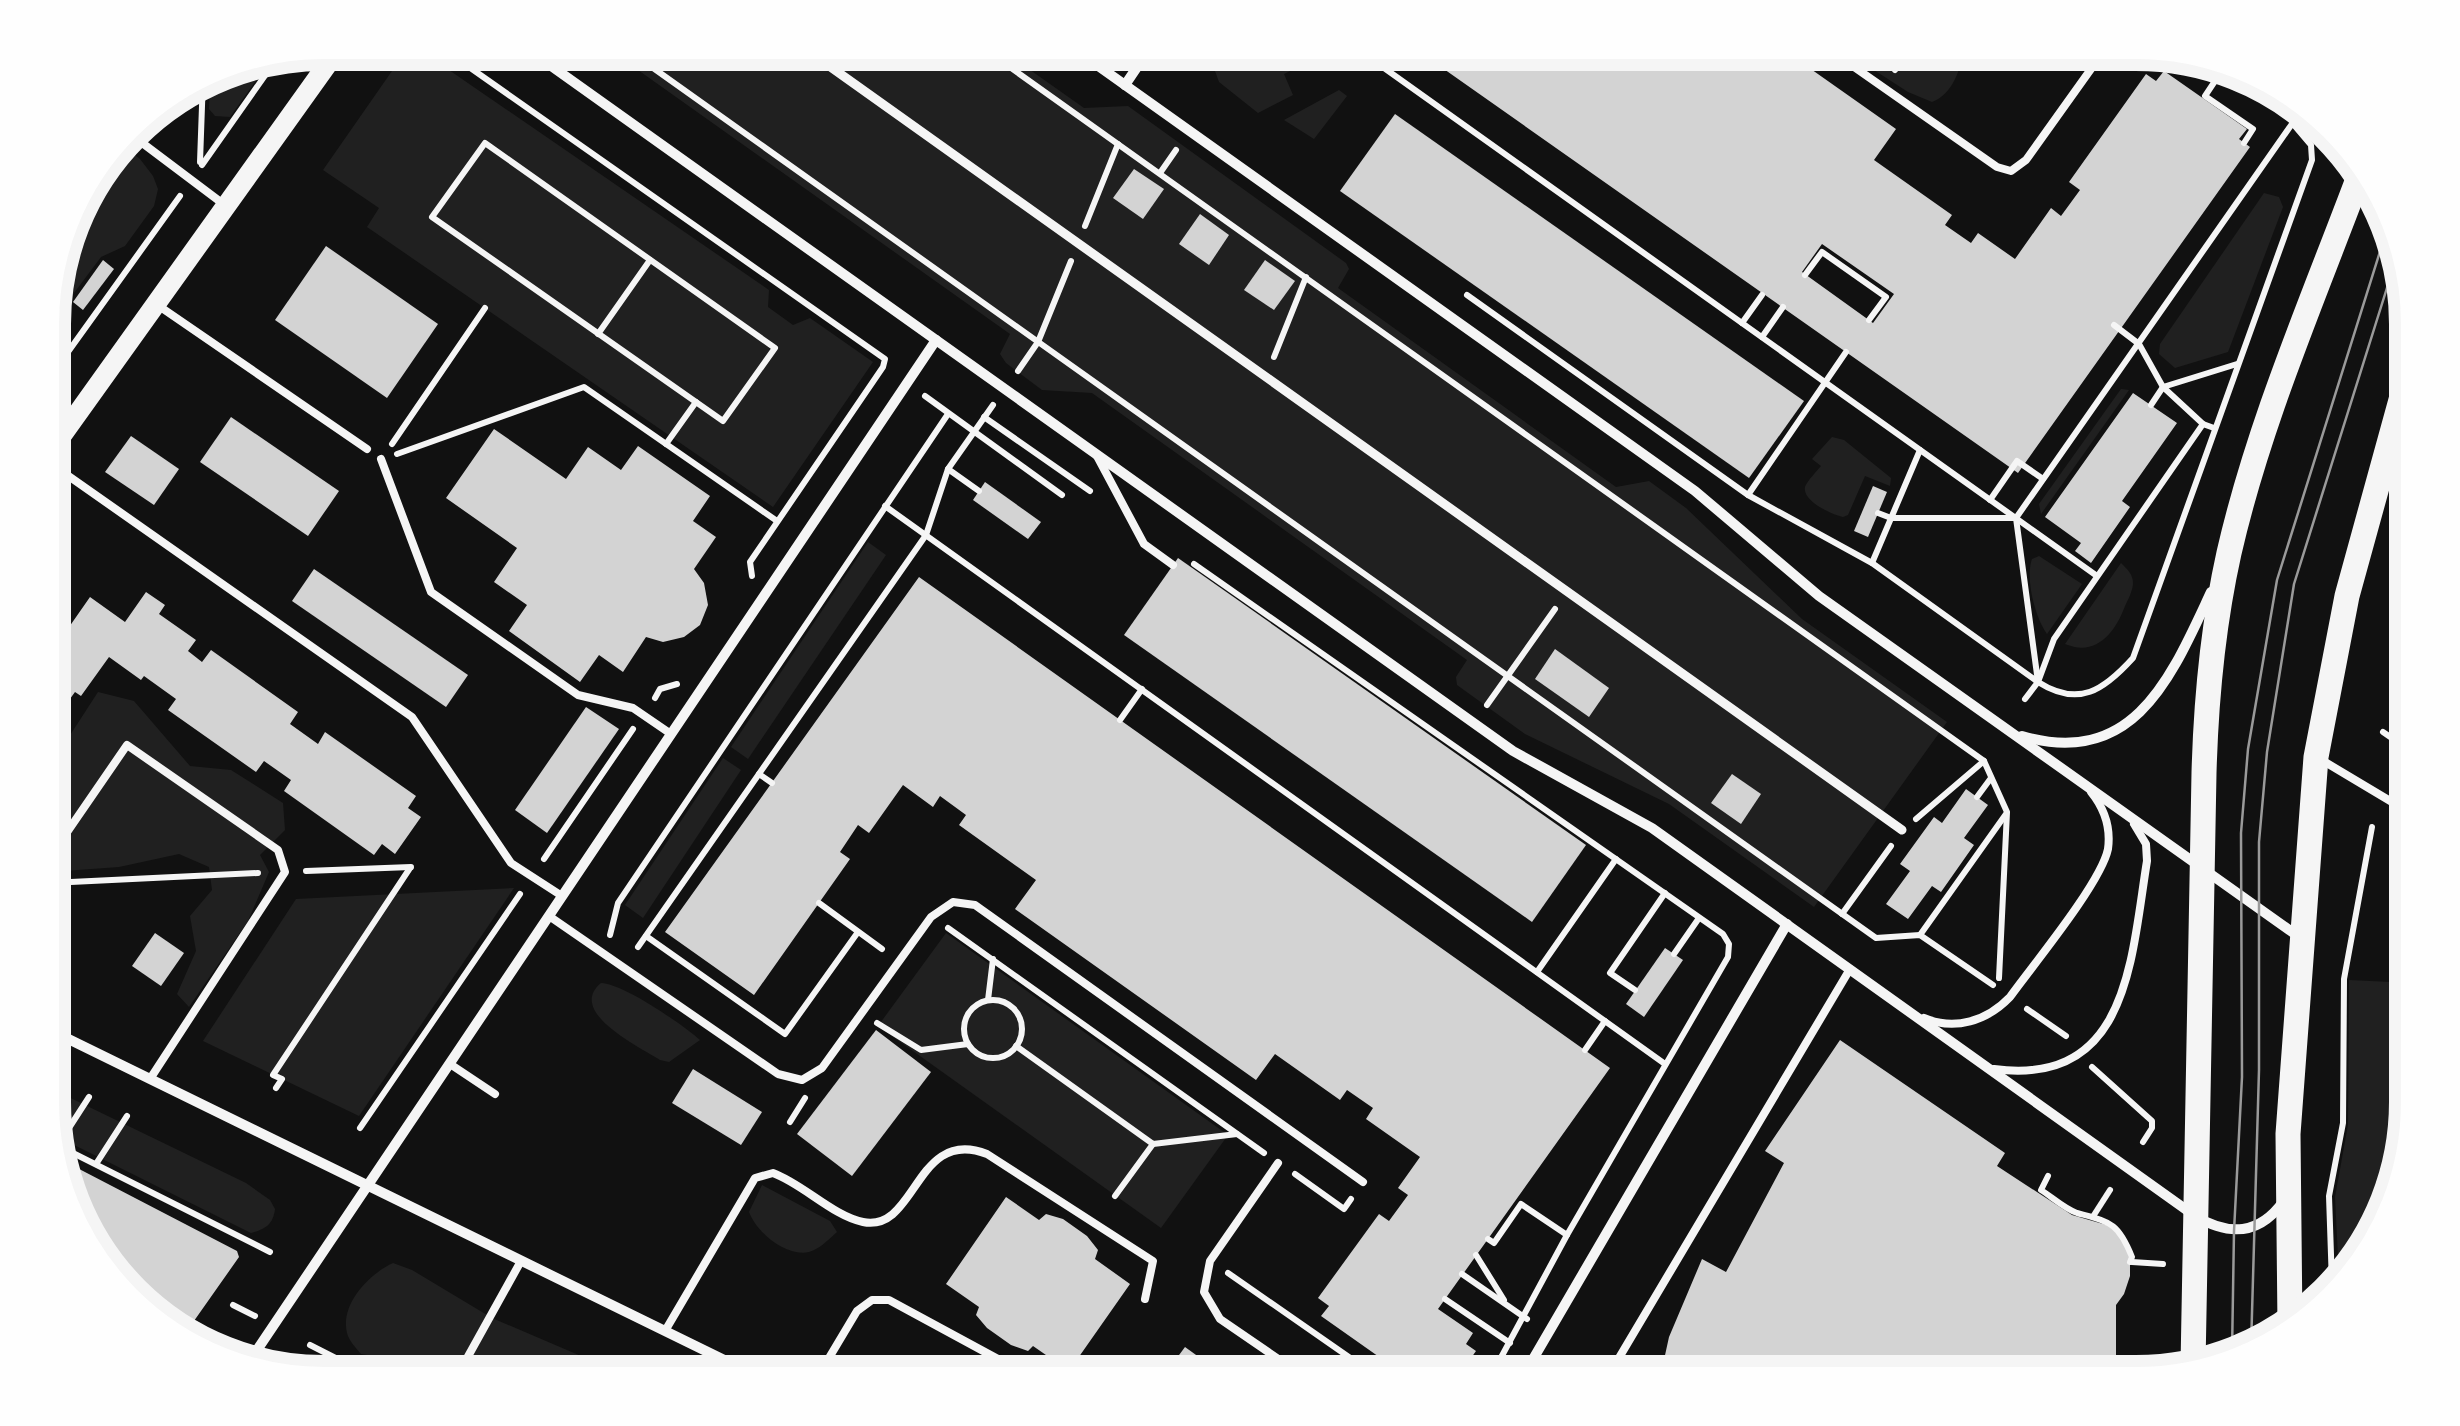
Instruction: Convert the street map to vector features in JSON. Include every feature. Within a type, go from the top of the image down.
[{"type":"main road","points":[[65,431],[328,65]]},
{"type":"main road","points":[[2193,1354],[2206,709],[2229,555],[2273,407],[2355,187]]},
{"type":"main road","points":[[2290,1310],[2288,1134],[2316,757],[2347,596],[2394,425]]},
{"type":"street","points":[[550,65],[1513,751],[1652,828],[2195,1216],[2225,1230],[2252,1229],[2274,1214],[2289,1187]]},
{"type":"street","points":[[828,65],[1902,830]]},
{"type":"street","points":[[1098,65],[1696,491],[1818,596],[2303,940]]},
{"type":"street","points":[[1125,84],[1138,65]]},
{"type":"street","points":[[256,1352],[936,340]]},
{"type":"street","points":[[2011,733],[2041,742],[2072,742],[2116,730],[2142,713],[2176,668],[2229,555]]},
{"type":"street","points":[[1532,1360],[1787,924]]},
{"type":"street","points":[[65,1038],[725,1361]]},
{"type":"lane","points":[[1850,65],[1997,167],[2011,171],[2026,160],[2094,65]]},
{"type":"lane","points":[[140,142],[226,206]]},
{"type":"lane","points":[[156,304],[367,450]]},
{"type":"lane","points":[[1096,454],[1144,544],[1173,566]]},
{"type":"lane","points":[[382,460],[431,592],[578,695],[633,708],[671,734]]},
{"type":"lane","points":[[65,473],[412,717],[511,863],[562,896]]},
{"type":"lane","points":[[65,834],[127,745],[278,850],[285,872],[150,1080]]},
{"type":"lane","points":[[2316,757],[2394,803]]},
{"type":"lane","points":[[1908,1011],[1930,1021],[1977,1021],[1998,1010],[2010,997],[2103,864],[2109,840],[2106,815],[2084,785]]},
{"type":"lane","points":[[1989,1069],[2047,1069],[2074,1058],[2097,1039],[2114,1016],[2125,989],[2148,862],[2146,844],[2126,815]]},
{"type":"lane","points":[[549,916],[789,1079],[802,1080],[822,1068],[932,916],[953,902],[974,905],[1363,1182]]},
{"type":"lane","points":[[1618,1360],[1850,969]]},
{"type":"lane","points":[[450,1064],[496,1094]]},
{"type":"lane","points":[[664,1331],[756,1178],[773,1174],[850,1216],[864,1222],[879,1222],[902,1203],[927,1168],[956,1148],[973,1148],[987,1154],[1153,1261],[1145,1299]]},
{"type":"lane","points":[[1278,1162],[1210,1261],[1204,1292],[1220,1319],[1280,1360]]},
{"type":"lane","points":[[465,1361],[521,1261]]},
{"type":"lane","points":[[827,1361],[857,1311],[872,1300],[890,1300],[1001,1361]]},
{"type":"path","points":[[466,65],[885,359],[750,562],[752,588]]},
{"type":"path","points":[[649,65],[1876,938],[1920,935],[1998,989],[2007,812],[1984,761],[1007,65]]},
{"type":"path","points":[[1380,65],[2097,576]]},
{"type":"path","points":[[202,96],[200,168],[267,72]]},
{"type":"path","points":[[2218,79],[2205,96],[2253,129],[2244,143]]},
{"type":"path","points":[[2038,682],[2016,518],[2296,121]]},
{"type":"path","points":[[1460,291],[1748,494],[1872,563],[2038,682],[2068,695],[2086,694],[2103,688],[2133,658],[2312,160],[2311,145],[2294,125]]},
{"type":"path","points":[[485,143],[650,260],[775,348],[723,422],[432,217],[485,143]]},
{"type":"path","points":[[1017,372],[1038,342],[1118,144]]},
{"type":"path","points":[[1160,173],[1180,144]]},
{"type":"path","points":[[65,357],[191,180]]},
{"type":"path","points":[[1805,275],[1822,252],[1886,297],[1869,320]]},
{"type":"path","points":[[598,334],[650,260]]},
{"type":"path","points":[[1266,377],[1306,277]]},
{"type":"path","points":[[1742,323],[1762,295]]},
{"type":"path","points":[[1762,337],[1782,307]]},
{"type":"path","points":[[382,460],[484,308]]},
{"type":"path","points":[[2114,325],[2140,344],[2164,387],[2203,424],[2214,428]]},
{"type":"path","points":[[1748,494],[1846,352]]},
{"type":"path","points":[[2151,406],[2164,387],[2238,363]]},
{"type":"path","points":[[382,460],[584,387],[777,521]]},
{"type":"path","points":[[924,395],[1062,496]]},
{"type":"path","points":[[666,444],[696,402]]},
{"type":"path","points":[[638,947],[926,535],[948,468],[992,406]]},
{"type":"path","points":[[610,934],[618,903],[948,414]]},
{"type":"path","points":[[984,417],[1132,520]]},
{"type":"path","points":[[2025,700],[2038,682],[2054,639],[2203,424]]},
{"type":"path","points":[[1872,563],[1920,450]]},
{"type":"path","points":[[1990,500],[2017,461],[2044,479]]},
{"type":"path","points":[[948,468],[979,491]]},
{"type":"path","points":[[885,506],[1666,1064]]},
{"type":"path","points":[[1878,513],[1891,518],[2016,518]]},
{"type":"path","points":[[1180,554],[1723,934],[1729,944],[1728,957],[1500,1360]]},
{"type":"path","points":[[1486,706],[1568,592]]},
{"type":"path","points":[[360,1128],[660,689],[690,681]]},
{"type":"path","points":[[1120,720],[1142,688]]},
{"type":"path","points":[[2383,732],[2394,740]]},
{"type":"path","points":[[759,774],[772,783]]},
{"type":"path","points":[[1977,797],[1991,778]]},
{"type":"path","points":[[1920,935],[2007,812]]},
{"type":"path","points":[[2332,1271],[2329,1196],[2342,1123],[2344,979],[2372,827]]},
{"type":"path","points":[[1537,972],[1616,859]]},
{"type":"path","points":[[65,882],[411,867],[273,1074],[282,1079],[276,1088]]},
{"type":"path","points":[[1636,990],[1610,972],[1664,893]]},
{"type":"path","points":[[818,903],[899,961]]},
{"type":"path","points":[[932,916],[1278,1162]]},
{"type":"path","points":[[1674,954],[1700,918]]},
{"type":"path","points":[[646,936],[785,1034],[858,932]]},
{"type":"path","points":[[988,1000],[993,959]]},
{"type":"path","points":[[988,1000],[1000,1000],[1018,1013],[1021,1036],[1008,1054],[986,1057],[968,1044],[964,1022],[969,1011],[988,1000]]},
{"type":"path","points":[[2021,1005],[2071,1039]]},
{"type":"path","points":[[862,1014],[921,1050],[968,1044]]},
{"type":"path","points":[[1585,1050],[1606,1021]]},
{"type":"path","points":[[1016,1046],[1153,1144],[1237,1134]]},
{"type":"path","points":[[2090,1065],[2152,1121],[2143,1142]]},
{"type":"path","points":[[66,1127],[89,1097]]},
{"type":"path","points":[[790,1122],[805,1102]]},
{"type":"path","points":[[96,1164],[127,1116]]},
{"type":"path","points":[[1116,1196],[1153,1144]]},
{"type":"path","points":[[70,1151],[270,1252]]},
{"type":"path","points":[[2048,1176],[2042,1190],[2074,1212],[2094,1215],[2111,1225],[2125,1239],[2131,1262],[2163,1264]]},
{"type":"path","points":[[1299,1177],[1344,1209]]},
{"type":"path","points":[[2094,1215],[2110,1190]]},
{"type":"path","points":[[1488,1238],[1494,1243],[1521,1204],[1568,1235]]},
{"type":"path","points":[[1462,1274],[1507,1305],[1476,1255]]},
{"type":"path","points":[[1210,1261],[1354,1360]]},
{"type":"path","points":[[1446,1298],[1510,1343]]},
{"type":"path","points":[[310,1344],[341,1361]]},
{"type":"shaded area","points":[[396,65],[442,65],[769,290],[768,307],[793,325],[810,318],[873,362],[773,507],[367,227],[379,208],[323,170]]},
{"type":"shaded area","points":[[631,65],[1023,65],[1084,108],[1128,106],[1346,263],[1349,269],[1338,288],[1616,487],[1649,481],[1686,508],[1802,619],[1947,722],[1814,907],[1669,804],[1525,734],[1457,685],[1456,677],[1467,660],[1092,393],[1042,390],[1000,354],[1010,334]]},
{"type":"shaded area","points":[[1218,65],[1303,65],[1284,74],[1293,95],[1258,113],[1219,82],[1215,71]]},
{"type":"shaded area","points":[[1866,65],[1960,65],[1951,87],[1932,102],[1908,92]]},
{"type":"shaded area","points":[[261,73],[230,117],[215,116],[209,109],[210,92]]},
{"type":"shaded area","points":[[1339,90],[1347,96],[1314,139],[1284,120]]},
{"type":"shaded area","points":[[130,152],[153,176],[158,189],[154,206],[125,246],[101,257],[68,301],[65,326],[67,290],[79,241],[100,195]]},
{"type":"shaded area","points":[[2264,193],[2279,197],[2283,207],[2228,352],[2175,368],[2159,354],[2160,344]]},
{"type":"shaded area","points":[[2121,389],[2129,390],[2041,514],[2039,504]]},
{"type":"shaded area","points":[[1832,437],[1844,440],[1891,478],[1890,486],[1865,476],[1848,515],[1843,517],[1819,506],[1805,492],[1821,466],[1812,459]]},
{"type":"shaded area","points":[[868,542],[886,555],[748,759],[731,747]]},
{"type":"shaded area","points":[[2039,556],[2082,584],[2047,634],[2032,598],[2030,567],[2032,559]]},
{"type":"shaded area","points":[[2121,563],[2131,574],[2133,586],[2116,625],[2095,645],[2065,644]]},
{"type":"shaded area","points":[[98,692],[134,701],[190,766],[231,770],[283,803],[285,830],[260,855],[269,872],[248,921],[189,1007],[177,994],[196,951],[190,916],[212,890],[209,867],[179,854],[119,867],[65,871],[65,743]]},
{"type":"shaded area","points":[[723,758],[741,770],[643,918],[625,905]]},
{"type":"shaded area","points":[[514,888],[359,1116],[203,1041],[296,899]]},
{"type":"shaded area","points":[[946,933],[1228,1135],[1161,1228],[878,1026]]},
{"type":"shaded area","points":[[2349,980],[2394,982],[2393,1136],[2375,1201],[2338,1263],[2335,1197],[2348,1125]]},
{"type":"shaded area","points":[[601,983],[638,997],[700,1040],[669,1062],[660,1060],[623,1038],[599,1017],[593,994]]},
{"type":"shaded area","points":[[65,1095],[246,1183],[270,1200],[275,1209],[270,1223],[251,1233],[68,1142]]},
{"type":"shaded area","points":[[762,1185],[830,1221],[837,1232],[809,1252],[791,1251],[773,1242],[749,1212]]},
{"type":"shaded area","points":[[393,1263],[412,1270],[492,1318],[592,1361],[403,1361],[361,1354],[351,1342],[346,1322],[358,1291]]},
{"type":"building","points":[[1438,65],[1805,65],[1896,129],[1874,160],[1952,215],[1945,225],[1971,243],[1978,233],[2015,259],[2051,208],[2061,216],[2080,190],[2069,182],[2146,74],[2156,81],[2164,71],[2247,129],[2239,139],[2250,147],[2018,473]],"holes":[[[1822,244],[1894,294],[1873,323],[1802,272]]]},
{"type":"building","points":[[1395,114],[1804,401],[1749,478],[1340,191]]},
{"type":"building","points":[[1134,169],[1164,189],[1143,219],[1113,198]]},
{"type":"building","points":[[1200,214],[1229,235],[1209,265],[1179,244]]},
{"type":"building","points":[[326,246],[438,324],[387,398],[275,320]]},
{"type":"building","points":[[103,260],[114,269],[83,310],[73,302]]},
{"type":"building","points":[[1265,260],[1295,281],[1274,310],[1244,290]]},
{"type":"building","points":[[2133,393],[2177,423],[2122,501],[2130,507],[2091,563],[2075,551],[2081,543],[2045,517]]},
{"type":"building","points":[[231,417],[339,491],[308,536],[200,462]]},
{"type":"building","points":[[494,429],[566,479],[588,447],[621,470],[638,446],[710,496],[693,521],[716,537],[694,569],[704,583],[708,605],[700,625],[684,637],[663,642],[646,637],[623,672],[599,655],[580,682],[509,631],[527,605],[494,582],[517,548],[446,498]]},
{"type":"building","points":[[131,436],[179,469],[154,505],[105,472]]},
{"type":"building","points":[[985,482],[1041,522],[1028,539],[973,500]]},
{"type":"building","points":[[1873,486],[1887,492],[1868,537],[1854,531]]},
{"type":"building","points":[[1178,558],[1586,845],[1532,922],[1124,635]]},
{"type":"building","points":[[314,569],[468,675],[446,707],[292,601]]},
{"type":"building","points":[[919,577],[1610,1068],[1438,1309],[1473,1333],[1466,1344],[1476,1351],[1469,1360],[1384,1360],[1321,1316],[1329,1306],[1318,1298],[1379,1214],[1389,1221],[1408,1195],[1398,1188],[1420,1157],[1366,1119],[1373,1108],[1347,1090],[1340,1100],[1275,1054],[1256,1080],[1015,909],[1036,880],[959,825],[966,815],[940,796],[933,807],[903,785],[869,833],[858,825],[840,852],[850,859],[754,995],[665,932]]},
{"type":"building","points":[[146,592],[165,605],[159,614],[196,640],[188,651],[202,662],[211,650],[298,712],[290,724],[318,744],[325,732],[416,796],[408,808],[421,817],[395,854],[382,844],[374,855],[284,791],[291,780],[264,761],[256,772],[168,710],[176,699],[109,657],[81,696],[75,692],[65,706],[65,629],[90,597],[125,622]]},
{"type":"building","points":[[1555,649],[1609,688],[1589,717],[1535,679]]},
{"type":"building","points":[[586,707],[619,729],[547,833],[515,810]]},
{"type":"building","points":[[1732,774],[1761,794],[1741,824],[1711,803]]},
{"type":"building","points":[[1966,789],[1988,805],[1964,838],[1974,845],[1941,892],[1932,886],[1908,919],[1886,904],[1910,871],[1900,864],[1934,817],[1942,823]]},
{"type":"building","points":[[155,933],[184,953],[161,986],[132,966]]},
{"type":"building","points":[[1665,948],[1683,960],[1644,1017],[1626,1004]]},
{"type":"building","points":[[876,1030],[931,1072],[852,1176],[797,1134]]},
{"type":"building","points":[[1840,1040],[2005,1153],[1997,1166],[2072,1215],[2110,1226],[2123,1240],[2130,1258],[2130,1276],[2116,1305],[2116,1360],[1664,1360],[1669,1337],[1702,1259],[1726,1272],[1784,1163],[1765,1151]]},
{"type":"building","points":[[693,1069],[762,1112],[741,1145],[672,1103]]},
{"type":"building","points":[[73,1166],[237,1251],[239,1257],[192,1324],[153,1297],[129,1273],[92,1216]]},
{"type":"building","points":[[1006,1197],[1039,1220],[1046,1214],[1063,1219],[1087,1236],[1098,1250],[1095,1259],[1130,1284],[1076,1361],[1054,1361],[1033,1346],[1028,1351],[1011,1345],[987,1328],[976,1315],[979,1307],[946,1284]]},
{"type":"building","points":[[1185,1347],[1204,1361],[1175,1361]]},
{"type":"tram line","points":[[2232,1342],[2242,1077],[2241,833],[2248,749],[2277,580],[2382,245]]},
{"type":"tram line","points":[[2251,1333],[2259,1070],[2259,842],[2267,752],[2294,584],[2390,277]]}]
